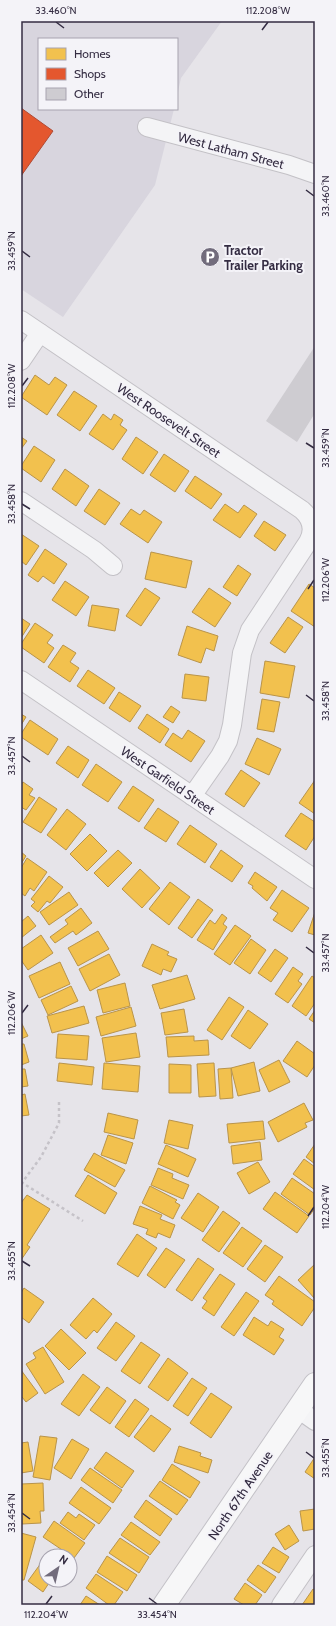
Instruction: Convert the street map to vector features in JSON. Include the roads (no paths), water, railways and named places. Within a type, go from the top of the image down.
[{"type":"main road","name":"North 67th Avenue","points":[[164,1605],[306,1415],[315,1384]]},
{"type":"street","name":"West Latham Street","points":[[147,127],[289,165],[315,174]]},
{"type":"street","name":"West Roosevelt Street","points":[[21,320],[302,510],[307,514],[312,525],[311,537],[246,637],[242,653],[232,725],[228,741],[220,756],[192,796]]},
{"type":"street","points":[[21,362],[40,333]]},
{"type":"street","points":[[21,501],[94,550],[113,566]]},
{"type":"street","name":"West Garfield Street","points":[[21,680],[315,879]]},
{"type":"street","points":[[281,1605],[315,1555]]},
{"type":"place","name":"Tractor Trailer Parking","points":[[210,257]]}]
